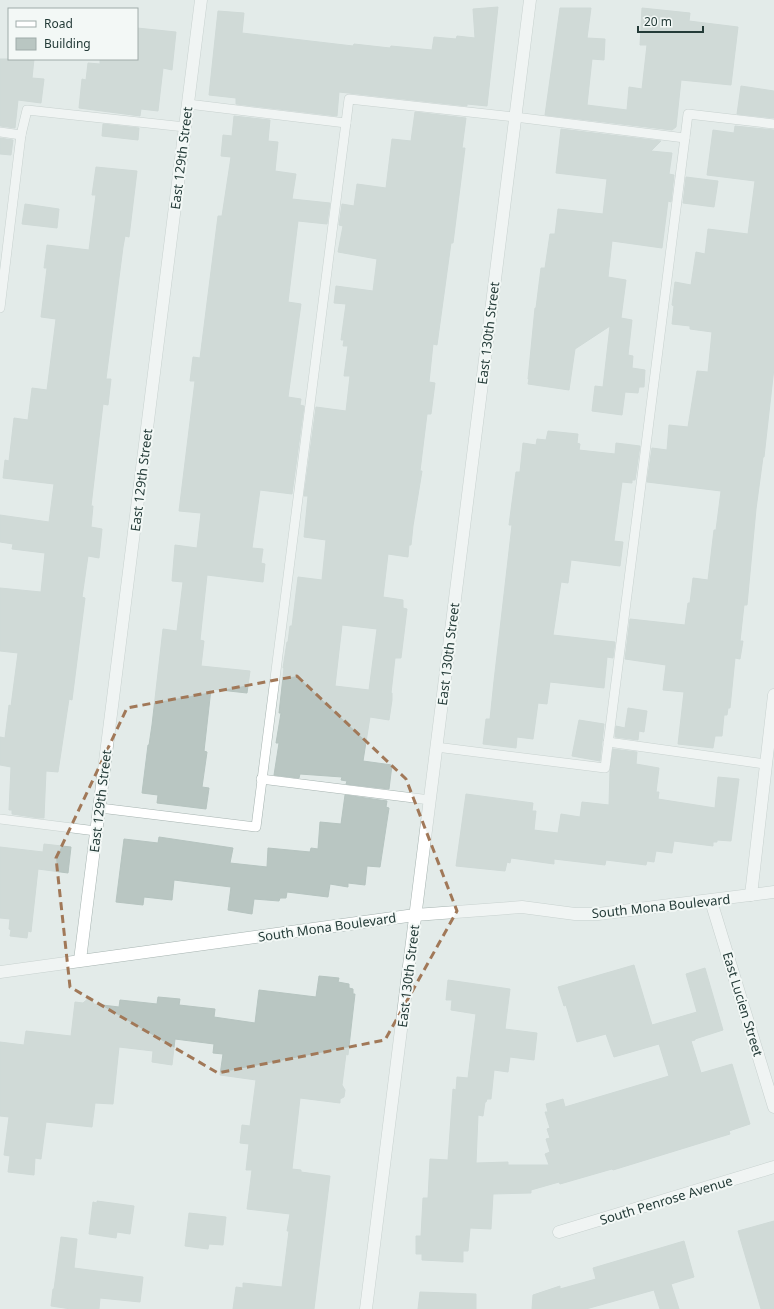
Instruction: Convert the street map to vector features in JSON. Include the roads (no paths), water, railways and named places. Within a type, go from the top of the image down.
[{"type":"street","name":"East 129th Street","points":[[80,960],[201,0]]},
{"type":"street","name":"East 130th Street","points":[[366,1309],[530,0]]},
{"type":"street","points":[[751,895],[765,764],[773,715],[774,695]]},
{"type":"street","name":"South Mona Boulevard","points":[[0,972],[415,915],[522,907],[575,914],[598,914],[774,892]]},
{"type":"street","name":"East Lucien Street","points":[[711,900],[774,1107]]},
{"type":"street","name":"South Penrose Avenue","points":[[559,1232],[774,1167]]},
{"type":"lane","points":[[100,808],[256,827],[349,100],[516,117],[685,138]]},
{"type":"lane","points":[[188,104],[346,123]]},
{"type":"lane","points":[[0,308],[21,135],[27,110],[185,127]]},
{"type":"lane","points":[[436,747],[605,768],[688,114],[774,124]]},
{"type":"lane","points":[[0,132],[21,135]]},
{"type":"lane","points":[[608,742],[765,764]]},
{"type":"lane","points":[[262,779],[430,800]]},
{"type":"lane","points":[[0,819],[96,831]]}]
